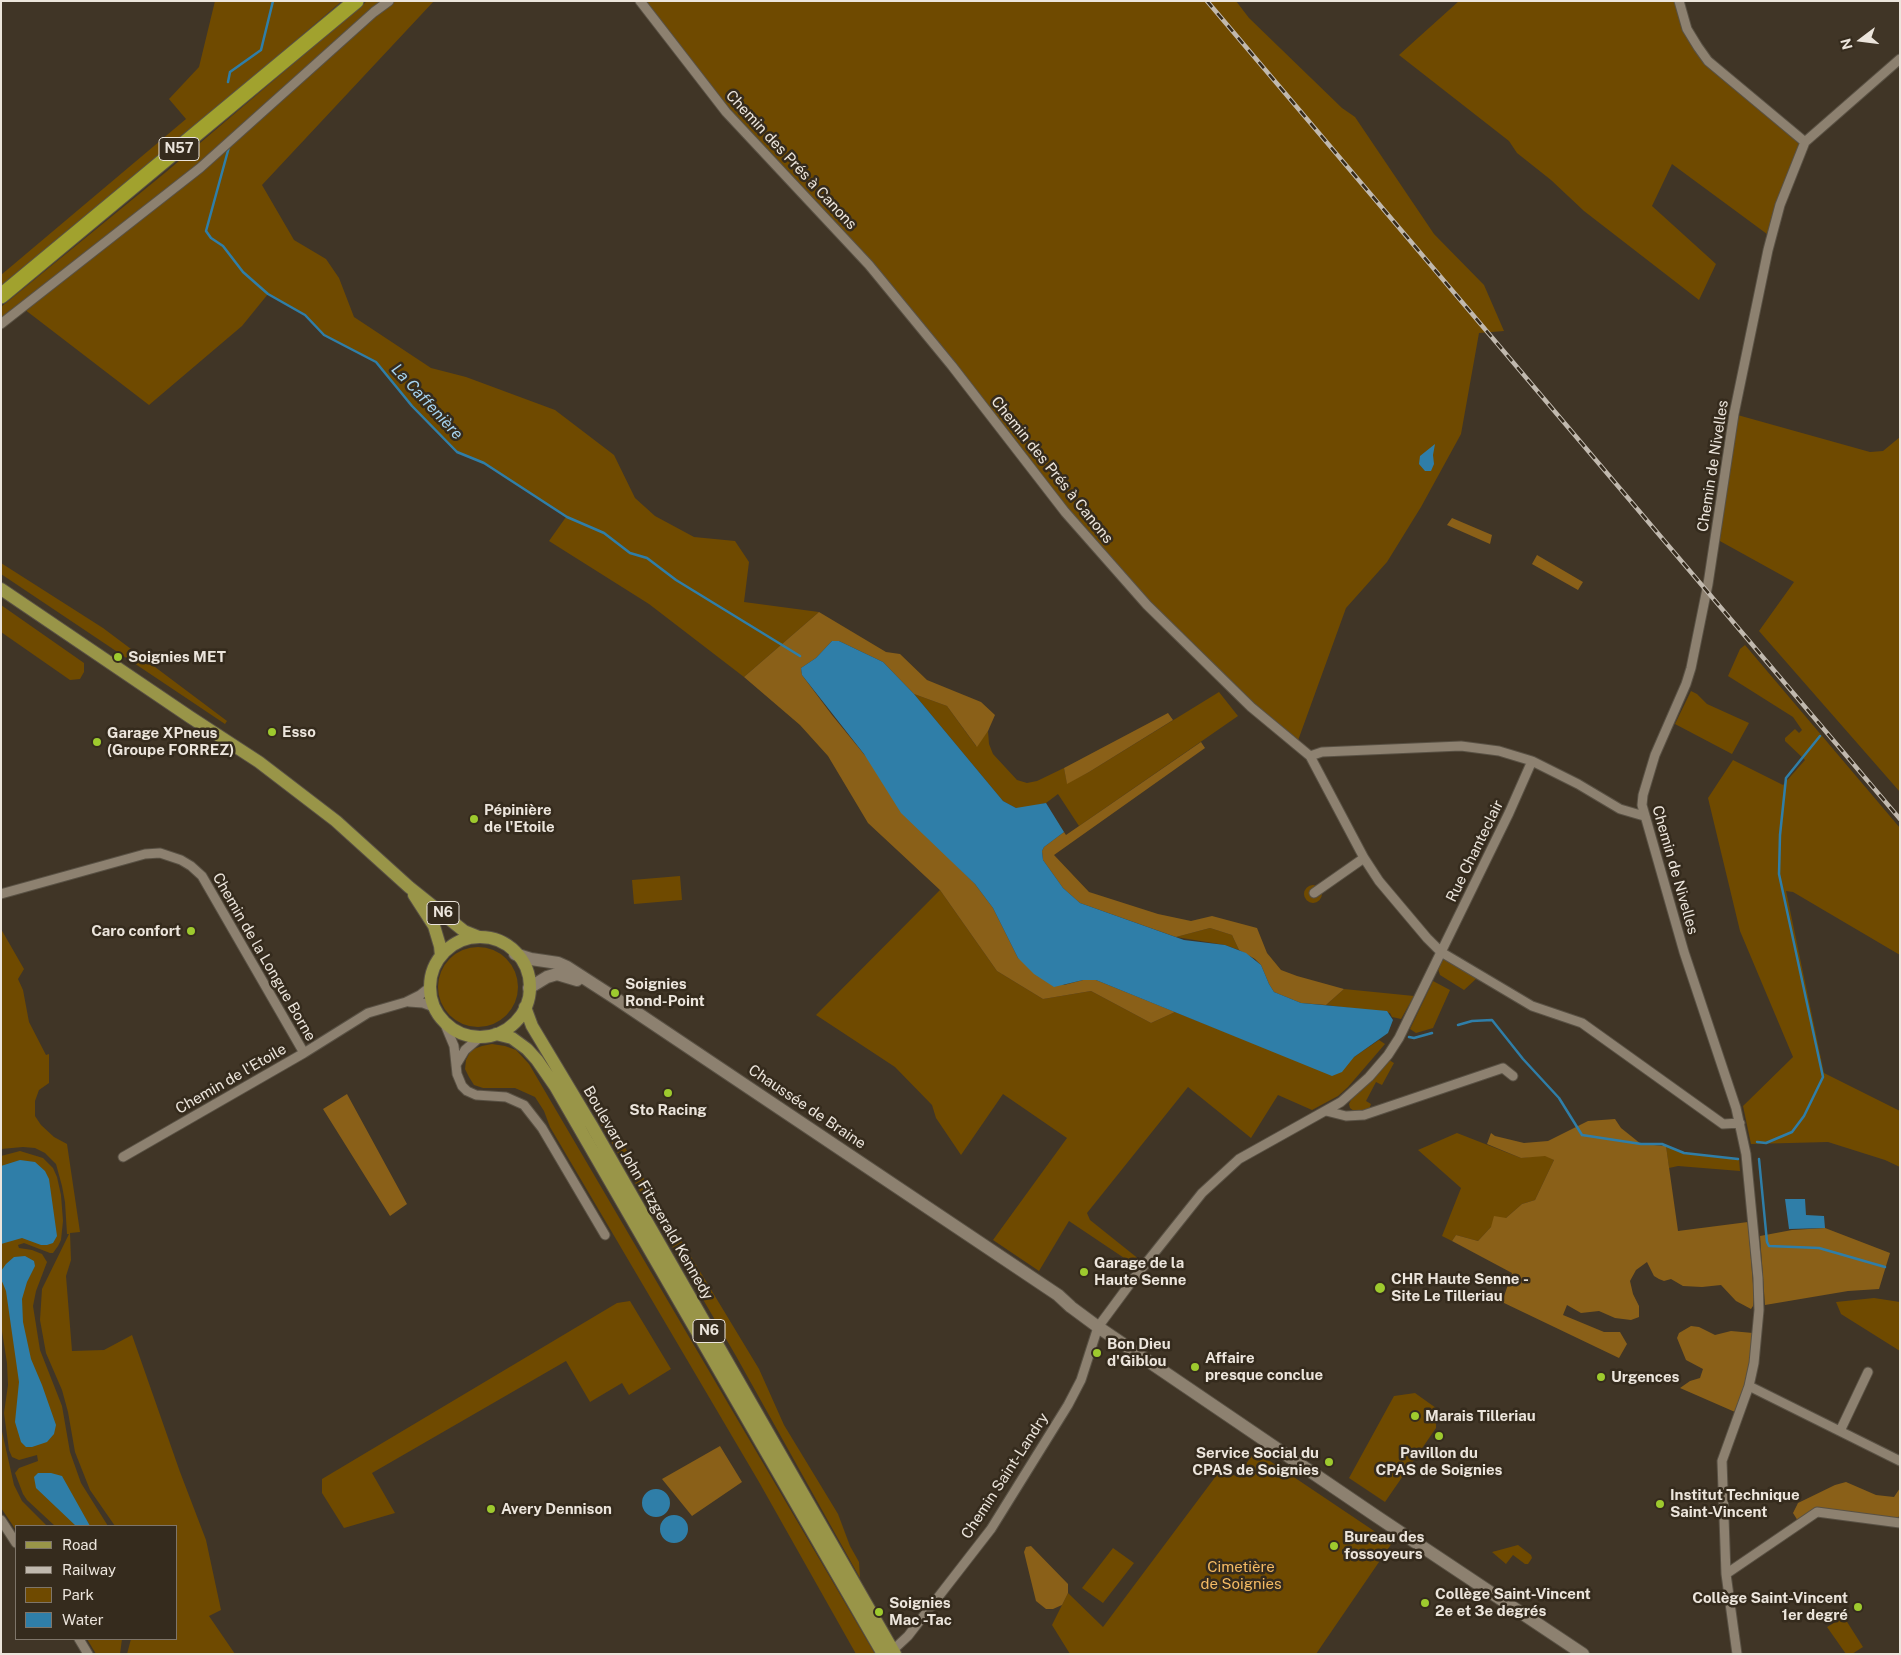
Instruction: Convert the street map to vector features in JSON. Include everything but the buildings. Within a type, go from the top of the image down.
[{"type":"highway","name":"N57","points":[[1,296],[356,1]]},
{"type":"main road","name":"N6","points":[[1,589],[259,762],[336,821],[409,887],[464,931],[478,937],[501,942],[516,954]]},
{"type":"main road","name":"N6","points":[[409,887],[434,926],[441,956]]},
{"type":"main road","name":"N6","points":[[441,956],[454,945],[478,937]]},
{"type":"main road","points":[[441,956],[433,971],[430,987],[434,1007],[444,1022],[460,1033],[480,1037],[496,1034],[516,1021],[525,1007],[529,988],[526,970],[516,954]]},
{"type":"main road","name":"Boulevard John Fitzgerald Kennedy","points":[[525,1007],[532,1026],[592,1126],[890,1652]]},
{"type":"main road","name":"Boulevard John Fitzgerald Kennedy","points":[[496,1034],[512,1038],[528,1049],[555,1086],[890,1652]]},
{"type":"street","points":[[1,324],[200,168],[374,12],[389,1]]},
{"type":"street","name":"Chemin des Prés à Canons","points":[[640,1],[726,112],[869,265],[952,366],[1065,512],[1147,605],[1251,707],[1310,756],[1364,858],[1380,881],[1441,952],[1532,1006],[1582,1023],[1724,1124],[1740,1123]]},
{"type":"street","points":[[1679,1],[1687,29],[1708,60],[1805,142],[1900,60]]},
{"type":"street","name":"Chemin de Nivelles","points":[[1737,1654],[1726,1574],[1722,1461],[1749,1386],[1756,1347],[1759,1294],[1746,1154],[1731,1091],[1684,952],[1642,805],[1643,795],[1655,755],[1691,668],[1708,584],[1734,414],[1768,250],[1780,205],[1805,142]]},
{"type":"street","points":[[1310,756],[1322,752],[1461,746],[1499,751],[1532,761],[1578,784],[1620,809],[1644,816]]},
{"type":"street","name":"Rue Chanteclair","points":[[1326,1111],[1354,1091],[1388,1055],[1399,1038],[1510,814],[1532,761]]},
{"type":"street","name":"Chemin de la Longue Borne","points":[[2,894],[145,854],[160,853],[181,860],[202,876],[304,1053]]},
{"type":"street","points":[[1314,893],[1364,858]]},
{"type":"street","name":"Chaussée de Braine","points":[[516,954],[531,959],[558,963],[567,967],[1058,1295],[1098,1327],[1582,1654]]},
{"type":"street","name":"Chaussée de Braine","points":[[529,988],[557,974],[580,981],[1053,1300],[1071,1307]]},
{"type":"street","name":"Chemin de l'Etoile","points":[[123,1157],[304,1053],[368,1013],[406,1002],[420,996],[430,987]]},
{"type":"street","name":"Chemin de l'Etoile","points":[[406,1002],[422,1003],[434,1007]]},
{"type":"street","points":[[444,1022],[454,1046],[460,1081],[467,1091],[476,1095],[506,1097],[524,1105],[533,1116],[606,1235]]},
{"type":"street","points":[[456,1065],[466,1050],[480,1037]]},
{"type":"street","points":[[1326,1111],[1346,1116],[1364,1115],[1503,1068],[1513,1076]]},
{"type":"street","name":"Chemin Saint-Landry","points":[[890,1652],[908,1636],[991,1528],[1068,1405],[1081,1380],[1098,1327],[1202,1193],[1246,1154],[1326,1111]]},
{"type":"street","points":[[1840,1431],[1868,1372]]},
{"type":"street","points":[[1749,1386],[1900,1461]]},
{"type":"street","points":[[1726,1574],[1817,1512],[1900,1523]]},
{"type":"street","points":[[1,1520],[15,1541]]},
{"type":"street","points":[[79,1640],[88,1654]]},
{"type":"green space","points":[[215,1],[342,1],[158,158],[1,287],[1,275],[186,119],[169,99],[199,67]]},
{"type":"green space","points":[[367,1],[384,1],[198,165],[1,320],[1,307],[166,172]]},
{"type":"green space","points":[[394,1],[434,1],[262,185],[294,240],[326,259],[339,278],[354,317],[431,368],[466,377],[555,410],[614,455],[635,498],[655,516],[694,537],[735,541],[749,562],[744,602],[819,612],[744,677],[649,604],[549,541],[566,517],[485,463],[457,452],[412,406],[376,362],[324,335],[305,315],[268,294],[242,326],[149,405],[24,309],[201,169],[374,16]]},
{"type":"green space","points":[[644,1],[1236,1],[1249,18],[1342,108],[1355,117],[1434,234],[1484,285],[1504,331],[1479,333],[1461,434],[1421,507],[1387,562],[1346,608],[1296,746],[1150,603],[1064,504],[872,265],[727,107]]},
{"type":"green space","points":[[1459,1],[1679,1],[1698,47],[1805,142],[1771,237],[1672,164],[1652,206],[1716,264],[1699,300],[1584,211],[1551,180],[1517,153],[1509,141],[1399,55]]},
{"type":"green space","points":[[1734,414],[1870,452],[1883,451],[1900,437],[1900,792],[1759,631],[1794,582],[1718,540]]},
{"type":"green space","points":[[1,563],[103,628],[227,721],[225,724],[1,574]]},
{"type":"green space","points":[[1,605],[84,663],[84,672],[80,679],[70,680],[1,632]]},
{"type":"green space","points":[[1745,645],[1900,828],[1900,955],[1793,892],[1786,891],[1824,1073],[1900,1111],[1900,1167],[1885,1160],[1828,1142],[1751,1144],[1743,1106],[1793,1057],[1740,931],[1708,798],[1733,760],[1783,785],[1805,760],[1785,741],[1785,738],[1795,729],[1799,733],[1802,730],[1793,717],[1728,676],[1740,649]]},
{"type":"green space","points":[[1691,691],[1707,704],[1749,723],[1732,754],[1675,724]]},
{"type":"green space","points":[[1219,692],[1238,716],[1079,826],[1058,794],[1046,803],[1023,808],[1016,808],[1003,801],[914,694],[947,706],[976,746],[988,731],[989,744],[993,754],[1017,780],[1027,783],[1037,781],[1064,768],[1067,783],[1089,772]]},
{"type":"green space","points":[[680,876],[682,900],[634,904],[632,880]]},
{"type":"green space","points":[[1309,885],[1317,885],[1322,890],[1320,901],[1309,903],[1304,898],[1304,890]]},
{"type":"green space","points":[[940,890],[997,971],[1043,999],[1091,991],[1151,1023],[1175,1012],[1268,1049],[1354,1057],[1379,1040],[1385,1044],[1348,1087],[1338,1096],[1312,1110],[1278,1095],[1251,1138],[1188,1087],[1087,1213],[1090,1220],[1140,1260],[1136,1266],[1069,1221],[1039,1271],[993,1240],[1067,1138],[1003,1094],[961,1155],[936,1118],[932,1105],[895,1067],[816,1015]]},
{"type":"green space","points":[[1210,928],[1232,935],[1239,950],[1225,945],[1176,937]]},
{"type":"green space","points":[[1,929],[24,969],[18,979],[23,990],[29,1022],[46,1055],[49,1054],[49,1083],[39,1090],[35,1101],[35,1116],[41,1125],[54,1137],[67,1144],[80,1232],[70,1233],[71,1260],[66,1276],[72,1351],[104,1350],[132,1335],[206,1540],[221,1610],[209,1616],[235,1654],[127,1654],[131,1640],[178,1640],[178,1525],[114,1525],[90,1490],[75,1452],[68,1412],[62,1390],[46,1353],[40,1320],[42,1289],[69,1234],[67,1234],[62,1186],[56,1164],[45,1153],[35,1148],[1,1149]]},
{"type":"green space","points":[[478,947],[493,950],[506,959],[515,972],[518,987],[515,1002],[506,1015],[493,1024],[478,1027],[463,1024],[450,1015],[441,1002],[438,987],[441,972],[450,959],[463,950]]},
{"type":"green space","points":[[1443,957],[1477,978],[1464,990],[1440,975],[1438,969]]},
{"type":"green space","points":[[1433,981],[1450,990],[1433,1028],[1416,1033],[1410,1029]]},
{"type":"green space","points":[[1344,989],[1414,996],[1401,1019],[1392,1017],[1390,1013],[1326,1005]]},
{"type":"green space","points":[[492,1044],[516,1050],[529,1064],[875,1654],[856,1654],[759,1482],[550,1127],[544,1111],[535,1097],[515,1088],[483,1088],[474,1085],[465,1069],[466,1060],[471,1050]]},
{"type":"green space","points":[[1389,1060],[1394,1063],[1382,1085],[1376,1082],[1366,1101],[1371,1104],[1369,1110],[1354,1111],[1350,1108],[1351,1100]]},
{"type":"green space","points":[[603,1111],[759,1369],[784,1425],[838,1514],[850,1546],[859,1562],[860,1578],[736,1356],[595,1114]]},
{"type":"green space","points":[[1457,1133],[1521,1158],[1545,1155],[1554,1160],[1535,1200],[1522,1204],[1506,1218],[1491,1227],[1478,1241],[1456,1235],[1452,1241],[1442,1236],[1461,1188],[1418,1150]]},
{"type":"green space","points":[[1666,1146],[1684,1153],[1739,1159],[1740,1171],[1678,1166],[1669,1168]]},
{"type":"green space","points":[[20,1151],[43,1158],[53,1168],[57,1177],[61,1195],[63,1221],[61,1240],[58,1246],[53,1253],[50,1253],[24,1243],[18,1245],[19,1248],[42,1254],[47,1262],[36,1291],[33,1306],[40,1350],[62,1406],[70,1452],[81,1483],[107,1525],[54,1525],[27,1500],[15,1473],[19,1468],[38,1461],[37,1455],[19,1460],[12,1457],[9,1450],[4,1413],[8,1385],[7,1363],[1,1325],[1,1156]]},
{"type":"green space","points":[[1874,1298],[1900,1302],[1900,1351],[1841,1314],[1836,1302]]},
{"type":"green space","points":[[630,1301],[671,1369],[629,1395],[622,1383],[590,1402],[566,1361],[372,1473],[395,1513],[344,1528],[322,1493],[322,1479],[617,1303]]},
{"type":"green space","points":[[1415,1393],[1436,1408],[1436,1428],[1385,1502],[1349,1478],[1394,1396]]},
{"type":"green space","points":[[1,1427],[14,1485],[22,1501],[46,1525],[15,1525],[15,1529],[1,1508]]},
{"type":"green space","name":"Cimetière de Soignies","points":[[1255,1451],[1392,1543],[1316,1654],[1070,1654],[1052,1625],[1068,1593],[1103,1627],[1222,1468],[1237,1477]]},
{"type":"green space","points":[[1518,1545],[1531,1555],[1532,1558],[1528,1564],[1525,1564],[1513,1555],[1506,1564],[1492,1552]]},
{"type":"green space","points":[[1113,1548],[1134,1563],[1103,1603],[1082,1588]]},
{"type":"green space","points":[[1844,1617],[1863,1647],[1852,1654],[1846,1654],[1827,1627]]},
{"type":"green space","points":[[88,1640],[122,1640],[120,1654],[96,1654]]},
{"type":"shaded area","points":[[1452,518],[1492,535],[1490,544],[1447,525]]},
{"type":"shaded area","points":[[1537,555],[1583,582],[1578,590],[1532,564]]},
{"type":"shaded area","points":[[819,612],[886,652],[900,654],[927,680],[981,702],[995,715],[988,731],[977,747],[947,706],[914,694],[883,662],[839,641],[832,641],[816,658],[801,668],[802,675],[832,715],[947,856],[975,884],[993,908],[1018,958],[1064,985],[1083,980],[1096,980],[1175,1012],[1151,1023],[1091,991],[1043,999],[997,971],[940,890],[868,823],[828,756],[800,725],[744,677]]},
{"type":"shaded area","points":[[1168,713],[1173,720],[1067,784],[1064,768]]},
{"type":"shaded area","points":[[1201,742],[1205,748],[1054,855],[1089,892],[1158,914],[1191,921],[1212,916],[1257,928],[1267,953],[1281,970],[1344,989],[1326,1005],[1301,1003],[1274,992],[1261,965],[1255,959],[1239,950],[1232,935],[1210,928],[1176,937],[1080,903],[1063,888],[1043,860],[1042,851],[1044,847],[1064,832],[1066,835]]},
{"type":"shaded area","points":[[347,1094],[407,1204],[390,1216],[323,1109]]},
{"type":"shaded area","points":[[1615,1119],[1621,1128],[1641,1144],[1666,1146],[1678,1231],[1748,1222],[1754,1297],[1751,1309],[1736,1301],[1721,1285],[1683,1286],[1671,1279],[1664,1281],[1654,1276],[1647,1262],[1636,1270],[1630,1281],[1633,1294],[1639,1306],[1639,1317],[1631,1320],[1615,1318],[1599,1311],[1581,1313],[1567,1305],[1563,1315],[1604,1332],[1620,1332],[1627,1344],[1619,1358],[1502,1302],[1512,1273],[1452,1241],[1456,1235],[1478,1241],[1491,1227],[1494,1216],[1506,1218],[1522,1204],[1535,1200],[1554,1160],[1545,1156],[1521,1158],[1487,1144],[1491,1133],[1495,1136],[1524,1143],[1548,1141],[1588,1121]]},
{"type":"shaded area","points":[[1825,1228],[1890,1253],[1879,1289],[1848,1291],[1765,1305],[1760,1236],[1792,1230]]},
{"type":"shaded area","points":[[1691,1326],[1699,1327],[1715,1335],[1731,1331],[1753,1333],[1749,1365],[1735,1412],[1680,1388],[1690,1381],[1700,1378],[1703,1369],[1686,1360],[1677,1338],[1679,1333]]},
{"type":"shaded area","points":[[720,1446],[742,1482],[692,1516],[662,1479]]},
{"type":"shaded area","points":[[1846,1482],[1876,1495],[1894,1497],[1900,1488],[1900,1514],[1898,1518],[1824,1509],[1798,1521],[1793,1513],[1798,1503],[1835,1485]]},
{"type":"shaded area","points":[[1031,1546],[1068,1584],[1068,1593],[1062,1605],[1053,1609],[1046,1609],[1036,1601],[1024,1552],[1026,1547]]},
{"type":"water","points":[[1435,444],[1434,464],[1431,471],[1425,471],[1419,464],[1420,456]]},
{"type":"water","points":[[832,641],[839,641],[883,662],[914,694],[1003,801],[1016,808],[1046,803],[1064,832],[1044,847],[1042,851],[1043,860],[1063,888],[1080,903],[1184,940],[1225,945],[1246,953],[1261,965],[1274,992],[1301,1003],[1387,1011],[1393,1020],[1388,1033],[1354,1057],[1342,1072],[1332,1076],[1096,980],[1083,980],[1054,987],[1034,974],[1018,958],[993,908],[975,884],[901,813],[864,754],[802,675],[801,668],[816,658]]},
{"type":"water","points":[[20,1160],[35,1162],[45,1171],[49,1179],[57,1236],[53,1243],[41,1245],[22,1238],[1,1244],[1,1166]]},
{"type":"water","points":[[1785,1199],[1805,1199],[1806,1215],[1824,1216],[1825,1228],[1789,1229]]},
{"type":"water","points":[[25,1256],[34,1261],[35,1266],[27,1282],[22,1299],[23,1322],[31,1359],[56,1425],[54,1434],[47,1442],[32,1447],[26,1447],[21,1442],[15,1422],[19,1382],[6,1291],[1,1279],[1,1271],[6,1264],[14,1257]]},
{"type":"water","points":[[38,1473],[51,1473],[62,1476],[89,1525],[75,1525],[36,1488],[34,1477]]},
{"type":"water","points":[[656,1489],[666,1493],[670,1503],[666,1513],[656,1517],[646,1513],[642,1503],[646,1493]]},
{"type":"water","points":[[674,1515],[684,1519],[688,1529],[684,1539],[674,1543],[664,1539],[660,1529],[664,1519]]},
{"type":"waterway","name":"La Caffenière","points":[[228,82],[230,72],[261,50],[273,1]]},
{"type":"waterway","name":"La Caffenière","points":[[229,147],[206,231],[211,238],[223,246],[243,272],[268,294],[305,315],[324,335],[376,362],[412,406],[457,452],[484,463],[567,517],[604,533],[630,553],[647,558],[676,580],[800,656]]},
{"type":"waterway","points":[[1757,1142],[1766,1143],[1792,1132],[1804,1116],[1823,1077],[1779,874],[1780,835],[1786,778],[1820,736]]},
{"type":"waterway","points":[[1458,1025],[1472,1021],[1492,1020],[1523,1059],[1559,1098],[1582,1135],[1641,1144],[1662,1144],[1684,1153],[1738,1159]]},
{"type":"waterway","points":[[1409,1037],[1414,1038],[1432,1033]]},
{"type":"waterway","points":[[1759,1159],[1767,1242],[1769,1246],[1819,1248],[1885,1267]]},
{"type":"railway","points":[[1207,1],[1900,819]]},
{"type":"place","name":"Soignies MET","points":[[118,657]]},
{"type":"place","name":"Esso","points":[[272,732]]},
{"type":"place","name":"Garage XPneus (Groupe FORREZ)","points":[[97,742]]},
{"type":"place","name":"Pépinière de l'Etoile","points":[[474,819]]},
{"type":"place","name":"Caro confort","points":[[191,931]]},
{"type":"place","name":"Soignies Rond-Point","points":[[615,993]]},
{"type":"place","name":"Sto Racing","points":[[668,1093]]},
{"type":"place","name":"Garage de la Haute Senne","points":[[1084,1272]]},
{"type":"place","name":"CHR Haute Senne - Site Le Tilleriau","points":[[1380,1288]]},
{"type":"place","name":"Bon Dieu d'Giblou","points":[[1097,1353]]},
{"type":"place","name":"Affaire presque conclue","points":[[1195,1367]]},
{"type":"place","name":"Urgences","points":[[1601,1377]]},
{"type":"place","name":"Marais Tilleriau","points":[[1415,1416]]},
{"type":"place","name":"Pavillon du CPAS de Soignies","points":[[1439,1436]]},
{"type":"place","name":"Service Social du CPAS de Soignies","points":[[1329,1462]]},
{"type":"place","name":"Institut Technique Saint-Vincent","points":[[1660,1504]]},
{"type":"place","name":"Avery Dennison","points":[[491,1509]]},
{"type":"place","name":"Bureau des fossoyeurs","points":[[1334,1546]]},
{"type":"place","name":"Collège Saint-Vincent 2e et 3e degrés","points":[[1425,1603]]},
{"type":"place","name":"Collège Saint-Vincent 1er degré","points":[[1858,1607]]},
{"type":"place","name":"Soignies Mac -Tac","points":[[879,1612]]}]
